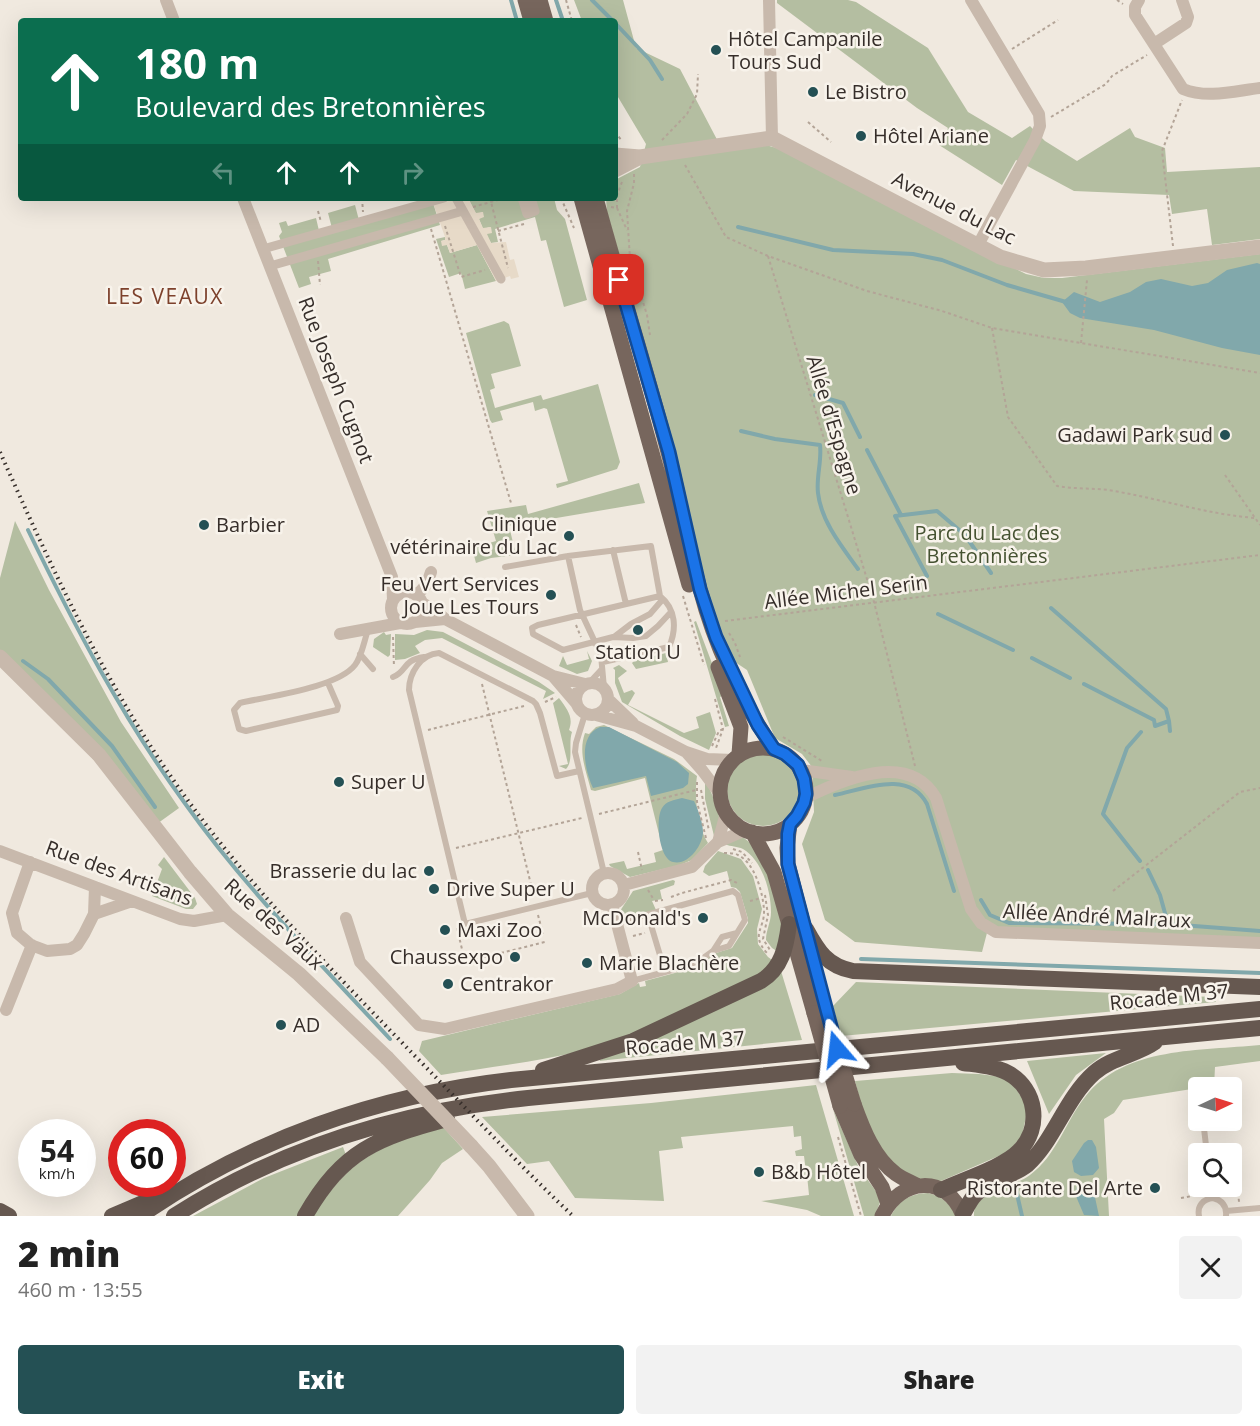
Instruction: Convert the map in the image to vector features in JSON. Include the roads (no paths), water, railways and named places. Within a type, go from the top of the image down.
[{"type":"highway","points":[[511,1080],[633,1041],[761,981],[774,970],[782,958],[789,924]]},
{"type":"highway","points":[[806,929],[825,959],[842,969],[853,971],[1260,987]]},
{"type":"highway","name":"Rocade M 37","points":[[140,1216],[195,1182],[281,1138],[349,1114],[421,1095],[511,1080],[1260,1009]]},
{"type":"highway","name":"Rocade M 37","points":[[174,1216],[245,1176],[288,1156],[332,1139],[425,1113],[528,1098],[1260,1028]]},
{"type":"highway","points":[[963,1215],[976,1193],[1027,1164],[1040,1149],[1075,1093],[1094,1072],[1162,1038]]},
{"type":"highway","points":[[933,1060],[975,1065],[1006,1072],[1026,1088],[1032,1100],[1034,1114],[1028,1140],[1019,1152],[1008,1160],[941,1190]]},
{"type":"highway","points":[[304,1216],[334,1174],[357,1154],[378,1141],[408,1130],[528,1098]]},
{"type":"highway","points":[[112,1216],[195,1182]]},
{"type":"highway","points":[[0,1211],[9,1216]]},
{"type":"main road","points":[[525,0],[530,18]]},
{"type":"main road","points":[[540,0],[545,18]]},
{"type":"main road","points":[[582,201],[696,611],[741,727],[736,757],[723,776],[720,794],[726,813],[735,823],[749,831],[772,832],[790,824],[800,812],[805,798],[805,784],[801,770],[758,725],[721,651],[710,622],[700,589],[669,452],[601,202]]},
{"type":"main road","points":[[736,757],[776,742]]},
{"type":"main road","points":[[790,824],[788,864],[806,929],[820,1013]]},
{"type":"main road","points":[[749,831],[774,872],[847,1105],[852,1138],[882,1187],[885,1210]]},
{"type":"main road","points":[[847,1105],[875,1150],[895,1173],[918,1186]]},
{"type":"main road","points":[[885,1210],[896,1195],[906,1189],[930,1186],[950,1196],[963,1215]]},
{"type":"street","points":[[166,0],[173,18]]},
{"type":"street","points":[[618,155],[646,156],[772,138],[769,0]]},
{"type":"street","points":[[971,0],[1039,114],[1040,120],[1035,140],[978,245]]},
{"type":"street","points":[[1139,0],[1135,7],[1135,15],[1184,89],[1195,94],[1208,94],[1260,88]]},
{"type":"street","points":[[1156,47],[1186,23],[1188,17],[1182,0]]},
{"type":"street","name":"Avenue du Lac","points":[[772,138],[1000,257],[1044,270],[1086,268],[1260,247]]},
{"type":"street","points":[[622,175],[646,156]]},
{"type":"street","name":"Rue Joseph Cugnot","points":[[244,201],[392,577],[392,603]]},
{"type":"street","points":[[263,249],[433,201]]},
{"type":"street","points":[[458,201],[501,279]]},
{"type":"street","points":[[523,201],[527,214],[535,211],[532,201]]},
{"type":"street","points":[[270,266],[463,211]]},
{"type":"street","points":[[415,597],[427,584],[431,572]]},
{"type":"street","name":"Rue Joseph Cugnot","points":[[392,577],[445,620],[553,676],[587,683]]},
{"type":"street","points":[[375,627],[399,594],[415,597]]},
{"type":"street","points":[[415,597],[422,614],[415,622]]},
{"type":"street","points":[[392,603],[393,616],[400,623]]},
{"type":"street","points":[[340,634],[400,623],[445,620]]},
{"type":"street","name":"Rue des Vaux","points":[[0,657],[99,755],[190,872],[227,915],[298,974],[387,1058],[489,1166],[527,1216]]},
{"type":"street","name":"Rue Joseph Cugnot","points":[[553,676],[586,711]]},
{"type":"street","points":[[586,711],[578,690],[587,683],[599,684],[636,726]]},
{"type":"street","points":[[586,711],[605,709],[606,694]]},
{"type":"street","points":[[586,711],[636,726],[686,752],[707,759],[736,757]]},
{"type":"street","points":[[686,752],[720,794]]},
{"type":"street","points":[[801,770],[854,778]]},
{"type":"street","name":"Allée André Malraux","points":[[854,778],[885,772],[908,774],[918,777],[931,788],[971,909],[981,923],[996,933],[1260,943]]},
{"type":"street","points":[[805,798],[854,778]]},
{"type":"street","points":[[718,842],[726,813]]},
{"type":"street","points":[[624,885],[692,867],[718,842],[749,831]]},
{"type":"street","name":"Rue des Artisans","points":[[0,851],[180,919],[194,921],[227,915]]},
{"type":"street","points":[[30,862],[12,913],[16,933],[32,945],[47,951],[70,949],[77,945],[94,914],[95,887]]},
{"type":"street","points":[[604,873],[619,877],[624,885],[621,900],[612,905],[598,902],[592,893],[593,883],[604,873]]},
{"type":"street","points":[[94,914],[132,901]]},
{"type":"street","points":[[346,918],[360,962],[419,1025],[445,1029],[617,989],[633,981],[612,905]]},
{"type":"street","points":[[6,1010],[32,945]]},
{"type":"lane","points":[[505,567],[568,556],[651,546],[661,597],[671,612],[675,625],[674,637],[669,647],[602,665],[587,683]]},
{"type":"lane","points":[[613,550],[626,604]]},
{"type":"lane","points":[[568,556],[582,615],[595,642],[602,665],[606,694]]},
{"type":"lane","points":[[661,597],[534,626],[532,632],[563,651],[613,637],[646,636],[671,612]]},
{"type":"lane","points":[[613,637],[630,624],[650,614],[661,597]]},
{"type":"lane","points":[[328,683],[338,706],[337,710],[246,731],[239,729],[234,710],[240,703],[328,683],[343,676],[355,665],[375,627]]},
{"type":"lane","points":[[394,677],[412,659],[439,653],[480,673],[536,704],[556,776],[579,771]]},
{"type":"lane","points":[[360,654],[374,669]]},
{"type":"lane","points":[[425,657],[412,674],[408,687],[465,924],[592,893]]},
{"type":"lane","points":[[586,711],[576,743],[579,771],[604,873]]},
{"type":"lane","points":[[617,924],[728,891],[736,892],[745,920],[729,946],[713,951],[687,966],[633,981]]},
{"type":"lane","points":[[648,915],[665,972]]},
{"type":"lane","points":[[713,951],[722,937],[737,933]]},
{"type":"lane","points":[[1199,1216],[1201,1203],[1211,1198],[1222,1202],[1226,1214],[1260,1208]]},
{"type":"water","points":[[1260,264],[1260,355],[1222,348],[1154,330],[1080,318],[1070,313],[1062,302],[1074,292],[1100,302],[1130,292],[1146,282],[1161,279],[1192,286],[1208,283],[1227,270]]},
{"type":"water","points":[[600,727],[609,727],[677,762],[689,773],[688,784],[683,788],[651,796],[646,776],[593,788],[587,773],[585,754],[588,738]]},
{"type":"water","points":[[682,798],[694,801],[703,828],[702,837],[689,858],[673,862],[664,854],[659,829],[660,813],[670,801]]},
{"type":"water","points":[[1088,1140],[1092,1140],[1096,1147],[1099,1168],[1093,1175],[1081,1176],[1074,1172],[1072,1161]]},
{"type":"water","points":[[1088,1184],[1093,1188],[1099,1216],[1084,1215],[1075,1194],[1077,1187]]},
{"type":"waterway","points":[[511,0],[516,18]]},
{"type":"waterway","points":[[556,0],[562,18]]},
{"type":"waterway","points":[[592,0],[610,18]]},
{"type":"waterway","points":[[618,26],[650,60],[662,79]]},
{"type":"waterway","points":[[738,227],[833,250],[913,254],[942,260],[1007,285],[1066,302]]},
{"type":"waterway","points":[[815,395],[843,403],[860,437]]},
{"type":"waterway","points":[[741,431],[775,439],[820,445],[818,487],[823,514],[845,552],[858,569]]},
{"type":"waterway","points":[[867,450],[901,515]]},
{"type":"waterway","points":[[927,576],[895,516],[937,511],[965,535],[991,573]]},
{"type":"waterway","points":[[28,530],[100,670],[161,770],[207,834],[257,894],[390,1039]]},
{"type":"waterway","points":[[1051,608],[1166,709],[1169,721]]},
{"type":"waterway","points":[[938,614],[1013,650]]},
{"type":"waterway","points":[[1032,658],[1070,678]]},
{"type":"waterway","points":[[23,661],[48,679],[112,746],[155,807]]},
{"type":"waterway","points":[[1084,684],[1154,720],[1155,726],[1169,721],[1170,731]]},
{"type":"waterway","points":[[1140,861],[1103,814],[1127,748],[1141,732]]},
{"type":"waterway","points":[[835,795],[885,784],[898,784],[919,793],[927,804],[954,891]]},
{"type":"waterway","points":[[1148,870],[1160,895],[1168,924],[1260,931]]},
{"type":"waterway","points":[[981,900],[990,915],[1009,923],[1168,924]]},
{"type":"waterway","points":[[861,959],[1260,973]]},
{"type":"waterway","points":[[1016,1190],[1022,1216]]},
{"type":"railway","points":[[0,452],[55,573],[116,690],[163,765],[191,804],[250,879],[314,950],[492,1136],[573,1216]]},
{"type":"place","name":"Hôtel Campanile Tours Sud","points":[[716,50]]},
{"type":"place","name":"Le Bistro","points":[[813,92]]},
{"type":"place","name":"Hôtel Ariane","points":[[861,136]]},
{"type":"place","name":"Gadawi Park sud","points":[[1225,435]]},
{"type":"place","name":"Barbier","points":[[204,525]]},
{"type":"place","name":"Clinique vétérinaire du Lac","points":[[569,536]]},
{"type":"place","name":"Feu Vert Services Joue Les Tours","points":[[551,595]]},
{"type":"place","name":"Station U","points":[[638,630]]},
{"type":"place","name":"Super U","points":[[339,782]]},
{"type":"place","name":"Brasserie du lac","points":[[429,871]]},
{"type":"place","name":"Drive Super U","points":[[434,889]]},
{"type":"place","name":"McDonald's","points":[[703,918]]},
{"type":"place","name":"Maxi Zoo","points":[[445,930]]},
{"type":"place","name":"Chaussexpo","points":[[515,957]]},
{"type":"place","name":"Marie Blachère","points":[[587,963]]},
{"type":"place","name":"Centrakor","points":[[448,984]]},
{"type":"place","name":"AD","points":[[281,1025]]},
{"type":"place","name":"B&b Hôtel","points":[[759,1172]]},
{"type":"place","name":"Ristorante Del Arte","points":[[1155,1188]]},
{"type":"district","name":"LES VEAUX","points":[[165,297]]},
{"type":"park label","name":"Parc du Lac des Bretonnières","points":[[987,544]]}]
